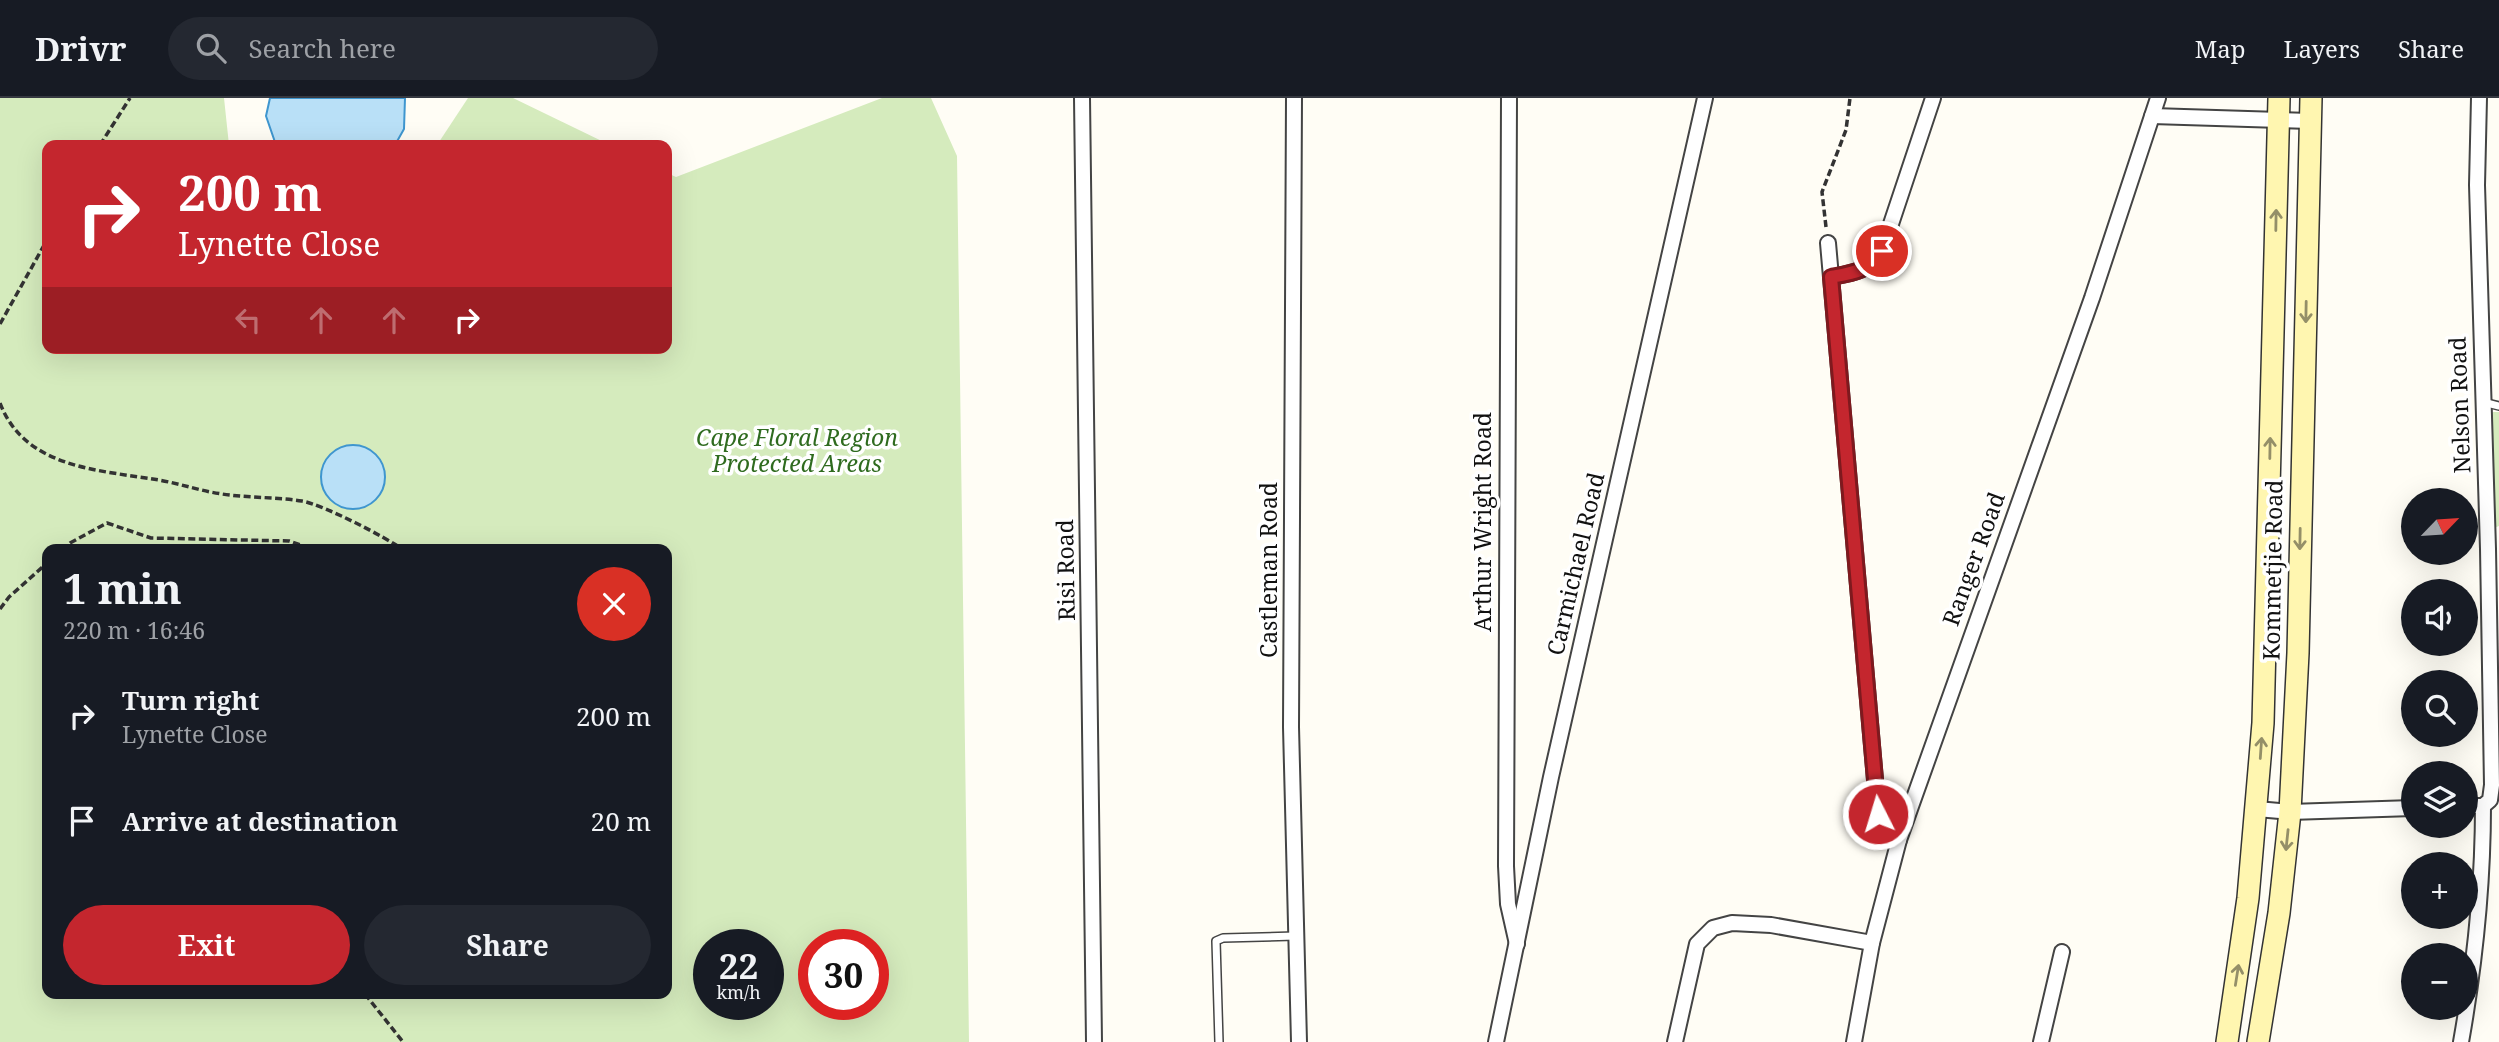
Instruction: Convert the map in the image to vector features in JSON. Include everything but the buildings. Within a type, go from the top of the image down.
[{"type":"main road","name":"Kommetjie Road","points":[[2227,1042],[2245,928],[2257,809],[2265,643],[2279,98]]},
{"type":"main road","name":"Kommetjie Road","points":[[2258,1042],[2280,913],[2290,812],[2298,653],[2311,98]]},
{"type":"street","name":"Risi Road","points":[[1082,98],[1094,1042]]},
{"type":"street","name":"Castleman Road","points":[[1294,98],[1291,727],[1299,1042]]},
{"type":"street","name":"Arthur Wright Road","points":[[1509,98],[1506,866],[1508,904],[1518,945]]},
{"type":"street","name":"Carmichael Road","points":[[1496,1042],[1551,777],[1705,98]]},
{"type":"street","points":[[1831,277],[1861,272],[1882,251],[1933,98]]},
{"type":"street","name":"Ranger Road","points":[[1854,1042],[1872,943],[1899,839],[2092,298],[2158,98]]},
{"type":"street","name":"Nelson Road","points":[[2462,1042],[2474,963],[2483,866],[2483,806],[2490,800],[2492,786],[2494,546],[2483,402],[2477,185],[2479,98]]},
{"type":"street","points":[[2152,116],[2310,121]]},
{"type":"street","points":[[1828,243],[1878,814],[1887,829],[1899,839]]},
{"type":"street","points":[[2478,806],[2483,806]]},
{"type":"street","points":[[2257,809],[2290,812],[2401,808]]},
{"type":"street","points":[[1675,1042],[1697,944],[1713,928],[1732,923],[1770,925],[1872,943]]},
{"type":"street","points":[[2041,1042],[2062,952]]},
{"type":"lane","points":[[2483,402],[2499,405]]},
{"type":"lane","points":[[1219,1042],[1216,941],[1223,938],[1295,936]]},
{"type":"path","points":[[103,140],[130,98]]},
{"type":"path","points":[[1828,243],[1822,192],[1846,130],[1850,98]]},
{"type":"path","points":[[0,324],[42,249]]},
{"type":"path","points":[[0,403],[11,426],[20,437],[52,459],[103,472],[163,481],[220,494],[309,503],[392,544]]},
{"type":"path","points":[[69,544],[107,523],[151,538],[289,541],[298,544]]},
{"type":"path","points":[[0,609],[9,597],[42,567]]},
{"type":"path","points":[[369,999],[403,1042]]},
{"type":"green space","name":"Cape Floral Region Protected Areas","points":[[0,98],[224,98],[228,140],[42,140],[42,354],[672,354],[672,175],[676,177],[882,98],[931,98],[957,156],[969,1042],[0,1042]]},
{"type":"green space","points":[[468,98],[513,98],[600,140],[440,140]]},
{"type":"green space","points":[[2499,412],[2499,526],[2494,528],[2490,414]]},
{"type":"water","points":[[270,98],[405,98],[404,129],[398,140],[274,140],[266,116]]},
{"type":"water","points":[[347,445],[359,445],[376,454],[383,465],[383,489],[376,500],[359,509],[347,509],[335,504],[326,495],[321,483],[321,471],[326,459],[335,450]]},
{"type":"route","points":[[1878,814],[1831,277],[1861,272],[1882,251]]}]
